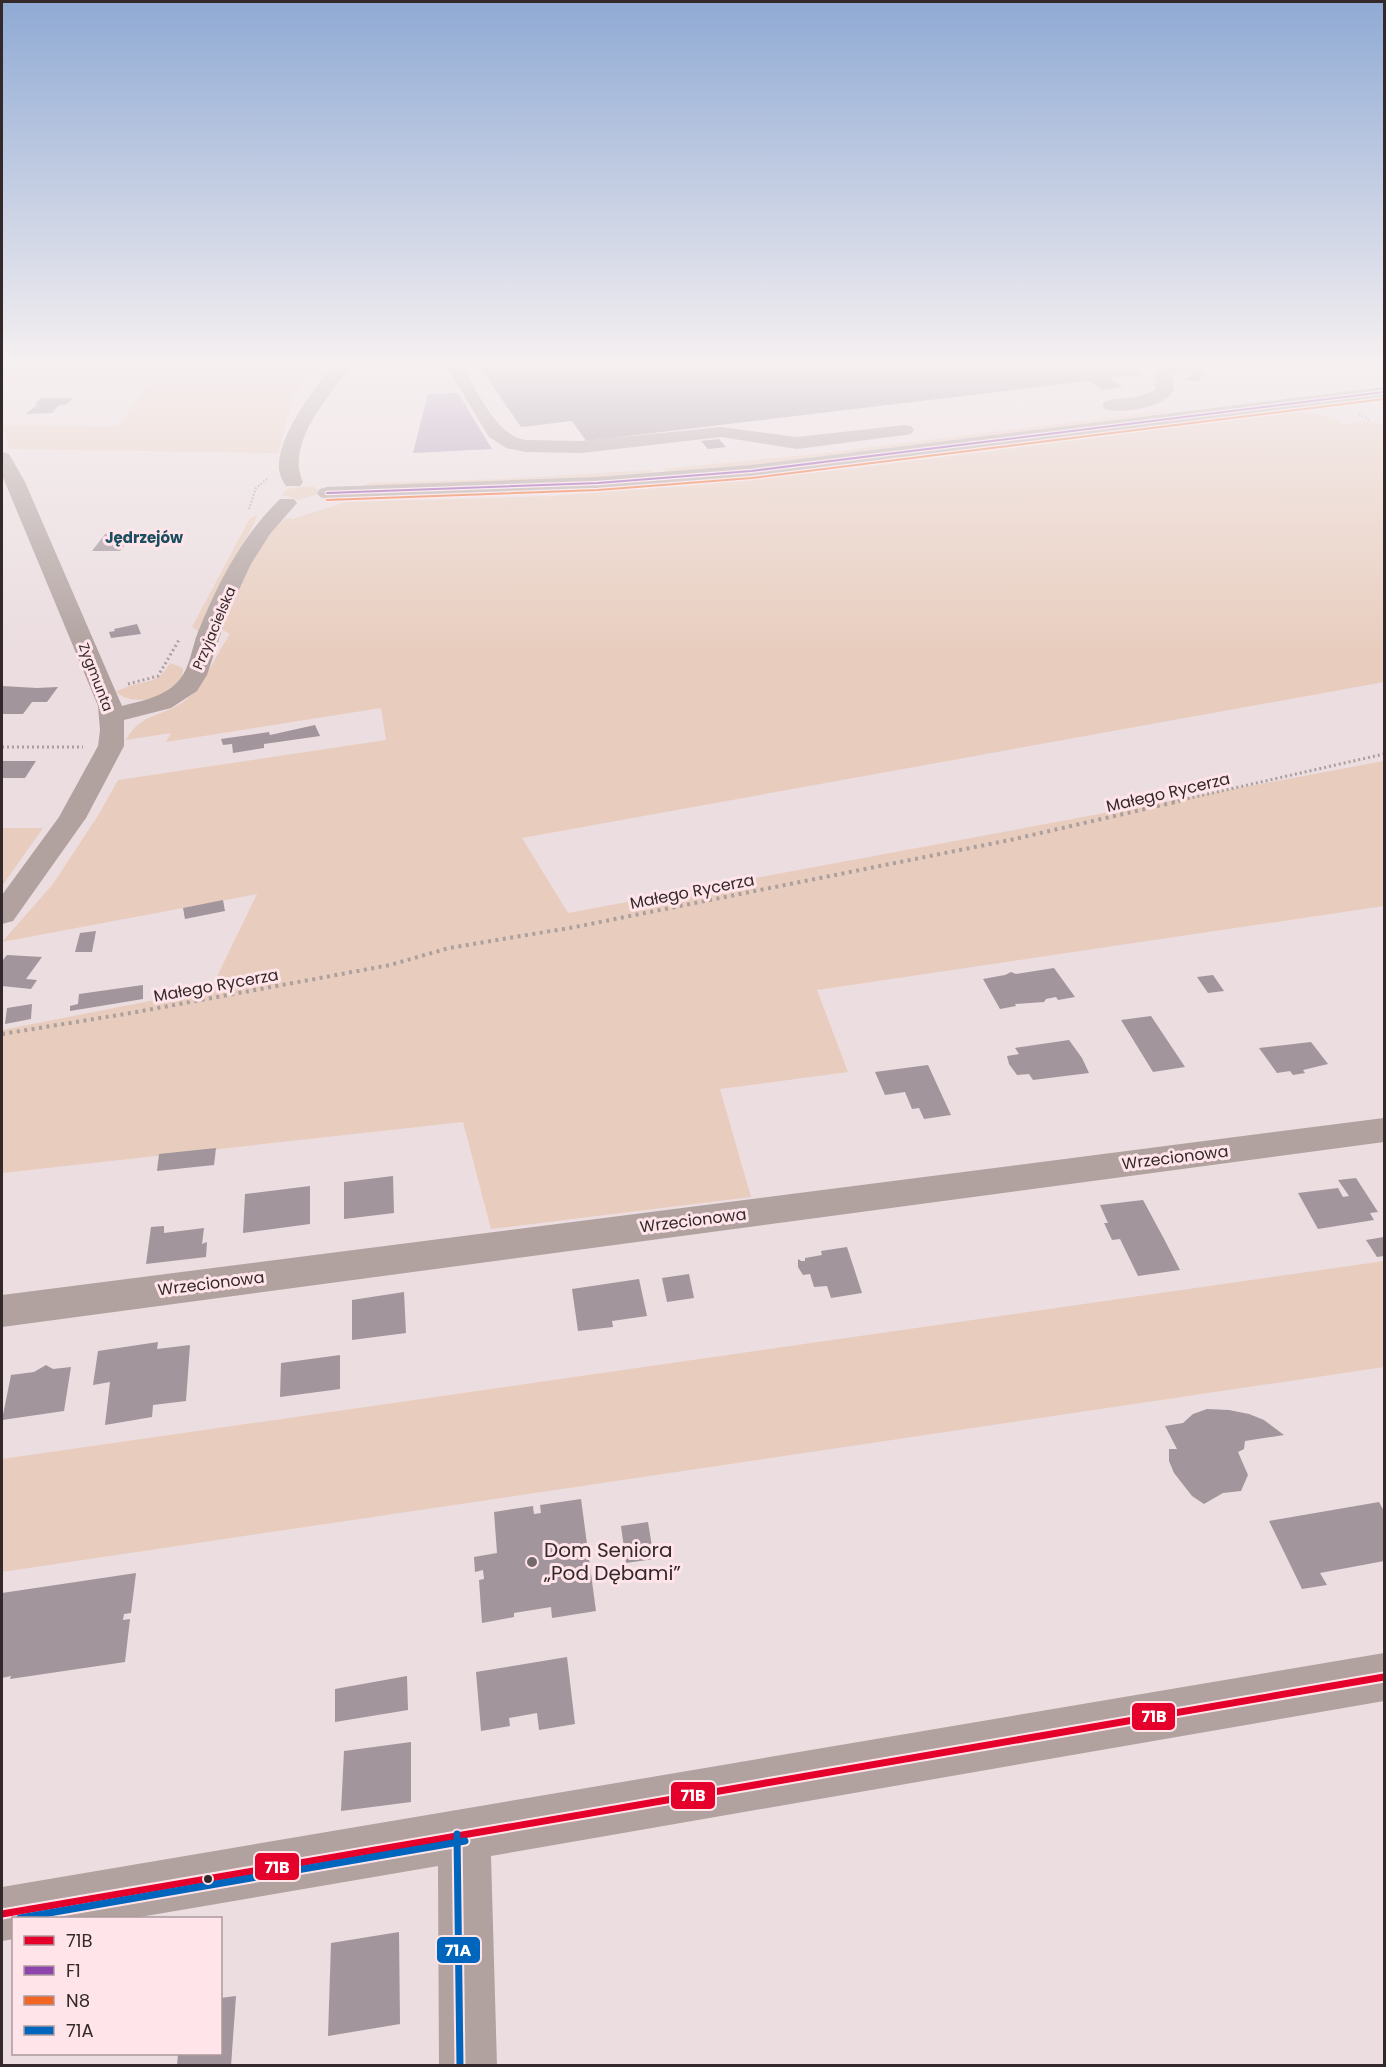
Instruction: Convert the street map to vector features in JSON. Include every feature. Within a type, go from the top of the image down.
[{"type":"street","name":"Zygmunta","points":[[2,458],[15,482],[108,703],[113,730],[111,747],[72,818],[2,915]]},
{"type":"street","points":[[290,458],[288,464],[293,492],[418,491],[587,484],[751,471],[851,458]]},
{"type":"street","name":"Przyjacielska","points":[[108,703],[165,701],[189,686],[209,633],[249,548],[293,492]]},
{"type":"street","name":"Wrzecionowa","points":[[2,1311],[1384,1130]]},
{"type":"street","points":[[2,1914],[1384,1677]]},
{"type":"street","points":[[464,1834],[468,2066]]},
{"type":"path","points":[[248,514],[252,495],[258,484],[293,492]]},
{"type":"path","points":[[108,703],[158,676],[183,636]]},
{"type":"path","points":[[2,747],[111,747]]},
{"type":"path","name":"Małego Rycerza","points":[[2,1034],[390,965],[449,948],[575,927],[1010,840],[1384,754]]},
{"type":"shaded area","points":[[770,458],[833,458],[666,473],[664,469]]},
{"type":"shaded area","points":[[856,458],[916,458],[810,472],[553,493]]},
{"type":"shaded area","points":[[932,458],[1384,458],[1384,682],[522,838],[568,913],[1384,761],[1384,906],[817,990],[848,1072],[720,1089],[751,1197],[491,1229],[463,1122],[2,1173],[2,1030],[211,989],[257,894],[2,942],[53,884],[99,814],[118,780],[386,740],[381,708],[166,742],[171,733],[126,740],[139,724],[186,700],[199,686],[230,634],[221,629],[258,549],[268,533],[286,518],[292,519],[346,502],[553,496],[708,484]]},
{"type":"shaded area","points":[[651,470],[653,474],[650,476],[362,487],[370,483],[503,479]]},
{"type":"shaded area","points":[[314,487],[319,491],[318,494],[299,500],[282,495],[287,489]]},
{"type":"shaded area","points":[[258,515],[199,632],[192,627],[250,518]]},
{"type":"shaded area","points":[[170,663],[183,668],[182,677],[167,692],[157,697],[134,700],[116,691],[157,678]]},
{"type":"shaded area","points":[[2,828],[43,828],[2,886]]},
{"type":"shaded area","points":[[1384,1261],[1384,1367],[2,1572],[2,1459]]},
{"type":"building","points":[[105,534],[132,535],[120,551],[92,551]]},
{"type":"building","points":[[137,624],[141,634],[111,638],[109,632],[115,631],[114,629]]},
{"type":"building","points":[[2,686],[58,687],[47,702],[32,702],[23,714],[2,714]]},
{"type":"building","points":[[315,725],[320,736],[264,744],[264,748],[233,753],[232,744],[223,745],[221,739],[269,732],[270,735]]},
{"type":"building","points":[[2,761],[36,761],[25,778],[2,778]]},
{"type":"building","points":[[223,900],[225,911],[185,919],[183,908]]},
{"type":"building","points":[[96,931],[92,952],[75,952],[80,933]]},
{"type":"building","points":[[7,955],[42,957],[26,979],[37,980],[31,989],[2,986],[2,961]]},
{"type":"building","points":[[1054,968],[1075,997],[1058,1000],[1056,997],[1046,999],[1044,1002],[1015,1004],[1016,1006],[1000,1009],[983,979],[1011,972],[1016,974]]},
{"type":"building","points":[[1213,975],[1224,991],[1208,993],[1197,977]]},
{"type":"building","points":[[143,985],[143,999],[70,1011],[70,1006],[78,1004],[79,994]]},
{"type":"building","points":[[32,1004],[31,1019],[5,1024],[7,1008]]},
{"type":"building","points":[[1151,1016],[1185,1067],[1153,1072],[1121,1020]]},
{"type":"building","points":[[1069,1040],[1089,1073],[1033,1080],[1029,1074],[1017,1075],[1009,1064],[1007,1056],[1019,1054],[1015,1048]]},
{"type":"building","points":[[1311,1042],[1328,1064],[1293,1075],[1290,1071],[1277,1073],[1259,1048]]},
{"type":"building","points":[[928,1065],[951,1115],[924,1119],[919,1108],[912,1109],[905,1092],[885,1095],[875,1072]]},
{"type":"building","points":[[216,1148],[214,1165],[157,1171],[159,1154]]},
{"type":"building","points":[[393,1176],[394,1213],[344,1219],[344,1182]]},
{"type":"building","points":[[1356,1178],[1378,1212],[1370,1213],[1374,1220],[1318,1229],[1298,1193],[1338,1188],[1343,1197],[1349,1196],[1338,1180]]},
{"type":"building","points":[[310,1186],[310,1224],[243,1233],[245,1194]]},
{"type":"building","points":[[1143,1200],[1180,1270],[1138,1276],[1120,1239],[1112,1240],[1104,1223],[1108,1223],[1100,1205]]},
{"type":"building","points":[[164,1226],[164,1233],[204,1228],[202,1244],[207,1242],[206,1257],[146,1264],[151,1227]]},
{"type":"building","points":[[1384,1237],[1384,1256],[1377,1257],[1366,1240]]},
{"type":"building","points":[[847,1247],[862,1293],[831,1298],[827,1286],[814,1287],[810,1274],[803,1275],[798,1267],[798,1259],[805,1261],[805,1258],[822,1255],[821,1251]]},
{"type":"building","points":[[689,1274],[694,1298],[667,1302],[662,1278]]},
{"type":"building","points":[[639,1279],[647,1316],[612,1321],[613,1327],[578,1331],[572,1289]]},
{"type":"building","points":[[404,1292],[406,1333],[352,1340],[352,1300]]},
{"type":"building","points":[[158,1342],[157,1349],[190,1345],[186,1401],[153,1405],[152,1417],[105,1425],[110,1382],[93,1385],[98,1351]]},
{"type":"building","points":[[340,1355],[340,1389],[280,1397],[281,1363]]},
{"type":"building","points":[[46,1365],[53,1369],[71,1367],[64,1411],[2,1420],[11,1375],[34,1372]]},
{"type":"building","points":[[1207,1409],[1249,1414],[1264,1420],[1284,1435],[1245,1441],[1244,1449],[1238,1452],[1248,1475],[1241,1491],[1223,1493],[1204,1504],[1192,1496],[1174,1473],[1169,1461],[1169,1449],[1177,1449],[1165,1426],[1183,1423],[1193,1414]]},
{"type":"building","name":"Dom Seniora „Pod Dębami”","points":[[581,1499],[596,1611],[552,1618],[551,1607],[514,1613],[514,1617],[482,1623],[479,1580],[484,1579],[483,1570],[475,1572],[474,1557],[497,1553],[494,1512],[533,1506],[534,1514],[541,1513],[540,1505]]},
{"type":"building","points":[[1379,1502],[1384,1511],[1384,1561],[1320,1573],[1327,1585],[1302,1589],[1269,1521]]},
{"type":"building","points":[[648,1522],[654,1559],[626,1563],[621,1526]]},
{"type":"building","points":[[136,1573],[131,1613],[124,1614],[123,1620],[130,1619],[125,1662],[10,1679],[11,1676],[2,1678],[2,1593]]},
{"type":"building","points":[[567,1657],[575,1724],[539,1730],[537,1713],[509,1718],[510,1726],[481,1731],[476,1672]]},
{"type":"building","points":[[407,1676],[408,1710],[335,1722],[335,1689]]},
{"type":"building","points":[[411,1742],[411,1802],[341,1811],[344,1751]]},
{"type":"building","points":[[399,1932],[400,2024],[328,2036],[331,1943]]},
{"type":"building","points":[[236,1996],[231,2066],[177,2066],[178,2055],[222,2055],[222,1998]]},
{"type":"transit line","name":"F1","points":[[327,493],[598,483],[751,471],[851,458]]},
{"type":"transit line","name":"N8","points":[[327,500],[598,490],[752,478],[908,458]]},
{"type":"transit line","name":"71B","points":[[2,1914],[1384,1677]]},
{"type":"transit line","name":"71A","points":[[457,1834],[460,2066]]},
{"type":"transit line","name":"71A","points":[[26,1917],[465,1841]]},
{"type":"place","name":"Dom Seniora „Pod Dębami”","points":[[532,1562]]},
{"type":"district","name":"Jędrzejów","points":[[144,538]]}]
